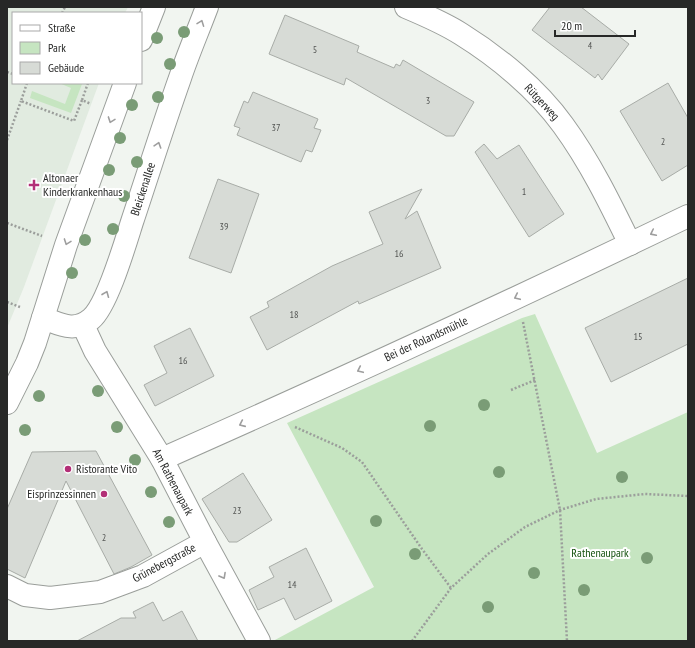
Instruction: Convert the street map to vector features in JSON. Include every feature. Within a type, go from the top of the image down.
[{"type":"street","points":[[142,37],[154,7]]},
{"type":"street","name":"Bleickenallee","points":[[83,325],[97,313],[119,262],[180,76],[207,7]]},
{"type":"street","name":"Rütgerweg","points":[[406,7],[430,17],[460,33],[500,61],[536,94],[562,124],[587,162],[610,203],[630,244]]},
{"type":"street","points":[[7,403],[27,364],[35,344],[66,246],[125,84]]},
{"type":"street","name":"Bei der Rolandsmühle","points":[[162,459],[269,412],[688,216]]},
{"type":"street","points":[[42,318],[67,326],[76,327],[83,325]]},
{"type":"street","name":"Am Rathenaupark","points":[[83,325],[95,351],[162,459],[259,641]]},
{"type":"street","name":"Grünebergstraße","points":[[7,586],[25,594],[50,598],[100,592],[143,576],[205,542]]},
{"type":"path","points":[[7,140],[28,84]]},
{"type":"path","points":[[21,101],[74,121],[88,84]]},
{"type":"path","points":[[82,100],[95,105]]},
{"type":"path","points":[[7,223],[46,238]]},
{"type":"path","points":[[515,298],[522,318],[560,510],[567,641]]},
{"type":"path","points":[[7,302],[20,307]]},
{"type":"path","points":[[511,390],[535,380]]},
{"type":"path","points":[[269,412],[287,423],[342,448],[362,462],[451,588]]},
{"type":"path","points":[[412,641],[451,588],[488,554],[525,527],[560,510],[596,499],[645,494],[688,496]]},
{"type":"shaded area","name":"Altonaer Kinderkrankenhaus","points":[[7,7],[128,7],[126,12],[12,12],[12,84],[99,84],[24,287],[7,328]]},
{"type":"green space","points":[[61,84],[82,84],[71,113],[30,98],[32,91],[65,104],[71,88]]},
{"type":"green space","name":"Rathenaupark","points":[[535,314],[597,453],[688,412],[688,641],[273,641],[374,587],[287,423],[522,318]]},
{"type":"building","points":[[550,7],[581,7],[629,44],[602,80],[598,74],[595,78],[532,30]]},
{"type":"building","points":[[285,15],[359,46],[357,52],[394,68],[396,64],[400,66],[403,60],[474,102],[454,136],[446,136],[346,78],[344,85],[269,54]]},
{"type":"building","points":[[668,83],[688,118],[688,165],[662,181],[620,111]]},
{"type":"building","points":[[253,92],[318,119],[314,128],[321,130],[312,152],[306,150],[301,162],[237,135],[240,128],[234,126],[244,101],[248,103]]},
{"type":"building","points":[[484,144],[497,159],[519,145],[564,214],[529,237],[475,152]]},
{"type":"building","points":[[218,179],[259,194],[231,273],[189,258]]},
{"type":"building","points":[[422,189],[405,219],[417,211],[441,268],[359,304],[358,301],[267,350],[250,317],[269,307],[267,302],[332,266],[383,244],[369,212]]},
{"type":"building","points":[[688,278],[688,344],[611,382],[585,328]]},
{"type":"building","points":[[190,328],[214,376],[155,406],[144,385],[167,373],[154,346]]},
{"type":"building","points":[[96,451],[152,555],[131,567],[114,574],[66,481],[25,578],[7,569],[7,509],[32,452]]},
{"type":"building","points":[[243,473],[272,520],[237,542],[229,542],[202,499]]},
{"type":"building","points":[[306,548],[332,601],[295,620],[284,598],[258,610],[249,590],[274,577],[269,567]]},
{"type":"building","points":[[153,602],[163,621],[182,611],[198,641],[77,641],[121,618],[136,618],[133,612]]},
{"type":"place","name":"Altonaer Kinderkrankenhaus","points":[[34,185]]},
{"type":"place","name":"Ristorante Vito","points":[[68,469]]},
{"type":"place","name":"Eisprinzessinnen","points":[[104,494]]}]
